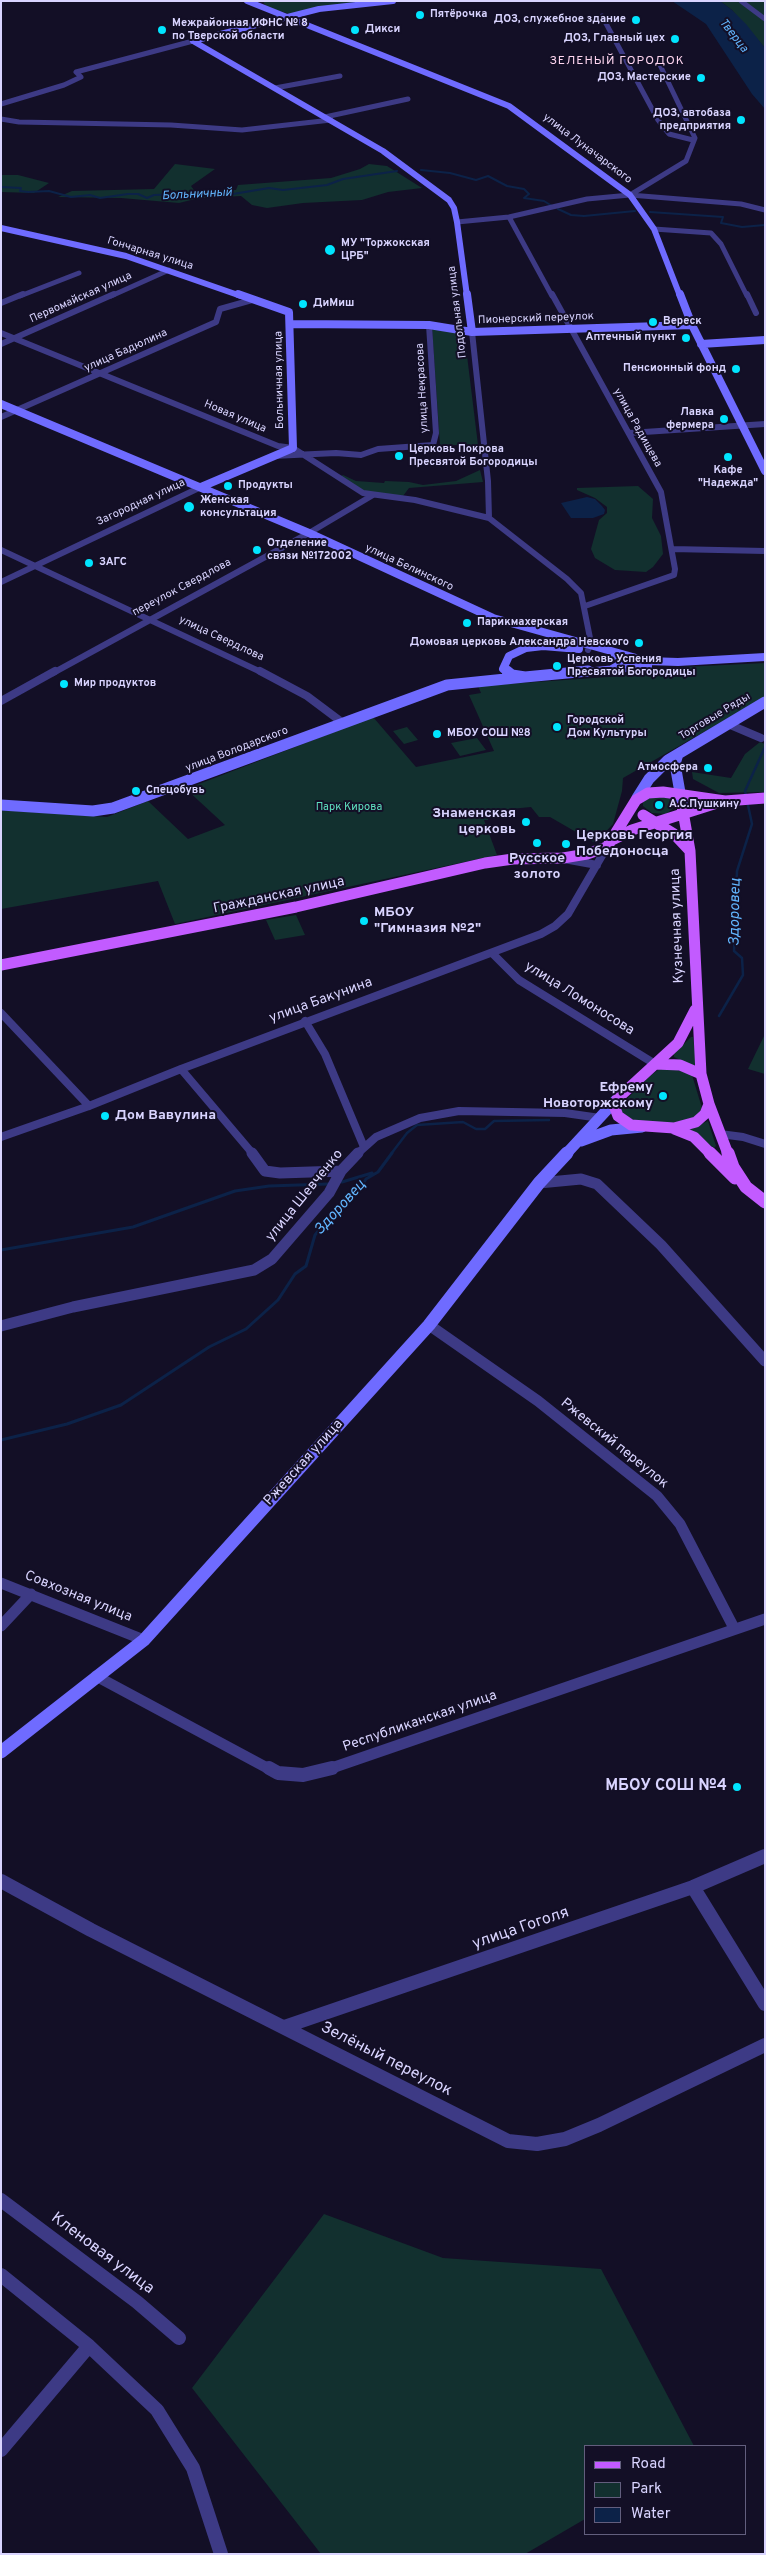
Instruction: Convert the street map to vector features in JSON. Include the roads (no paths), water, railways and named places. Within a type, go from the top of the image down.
[{"type":"main road","points":[[609,844],[636,800],[650,792],[666,793],[676,797],[679,809]]},
{"type":"main road","points":[[643,815],[656,818],[679,809],[699,798],[728,801],[760,798]]},
{"type":"main road","points":[[636,800],[637,810],[674,834],[690,851]]},
{"type":"main road","name":"Гражданская улица","points":[[1,965],[296,907],[484,863],[513,859],[563,858],[587,854],[609,844],[624,833],[656,822],[679,809],[728,801]]},
{"type":"main road","points":[[688,835],[694,818],[712,805]]},
{"type":"main road","name":"Кузнечная улица","points":[[679,809],[688,835],[690,851],[701,1074]]},
{"type":"main road","points":[[696,1000],[694,1013],[686,1031],[673,1048],[618,1099],[615,1108],[621,1119],[631,1125],[669,1128],[696,1122],[705,1114],[708,1104]]},
{"type":"main road","points":[[656,1064],[680,1064],[701,1074],[708,1104],[733,1167],[746,1187]]},
{"type":"main road","points":[[669,1128],[694,1138],[746,1187],[765,1202]]},
{"type":"street","name":"улица Луначарского","points":[[247,1],[506,104],[630,195],[654,229],[692,325],[765,471]]},
{"type":"street","points":[[1,104],[64,85],[81,77],[76,72],[193,41],[333,7],[394,1]]},
{"type":"street","points":[[741,1],[764,18]]},
{"type":"street","points":[[602,16],[658,120],[670,134],[693,140]]},
{"type":"street","name":"Подольная улица","points":[[193,41],[328,118],[406,167],[446,197],[454,208],[472,332],[488,481],[487,505],[489,518]]},
{"type":"street","points":[[630,195],[686,161],[694,138],[659,63]]},
{"type":"street","points":[[275,88],[340,76]]},
{"type":"street","points":[[1,119],[19,122],[171,125],[242,130],[328,118],[408,99]]},
{"type":"street","points":[[457,222],[509,217],[587,200],[630,195],[741,204],[765,210]]},
{"type":"street","name":"улица Радищева","points":[[509,217],[661,492],[672,549],[674,575],[585,606]]},
{"type":"street","name":"Гончарная улица","points":[[1,228],[126,256],[289,312]]},
{"type":"street","points":[[654,229],[711,233],[720,244],[756,313]]},
{"type":"street","name":"Первомайская улица","points":[[1,344],[169,270]]},
{"type":"street","points":[[1,304],[79,273]]},
{"type":"street","name":"улица Бадюлина","points":[[1,417],[216,322],[220,309],[252,300]]},
{"type":"street","name":"Больничная улица","points":[[289,312],[293,448]]},
{"type":"street","name":"Пионерский переулок","points":[[290,324],[429,325],[472,332],[692,325]]},
{"type":"street","name":"улица Некрасова","points":[[301,455],[336,453],[361,455],[378,449],[428,446],[435,443],[436,432],[429,325]]},
{"type":"street","name":"Новая улица","points":[[1,333],[278,446],[293,448],[301,455],[363,493],[415,500],[489,518]]},
{"type":"street","points":[[701,344],[765,340]]},
{"type":"street","name":"улица Белинского","points":[[1,404],[309,533],[493,618],[590,648]]},
{"type":"street","points":[[629,433],[765,424]]},
{"type":"street","name":"Загородная улица","points":[[1,582],[201,487],[293,448]]},
{"type":"street","points":[[273,456],[301,455]]},
{"type":"street","name":"переулок Свердлова","points":[[1,701],[150,618],[309,533],[373,495]]},
{"type":"street","points":[[489,518],[581,593],[585,606],[590,648],[640,660],[678,662],[765,658]]},
{"type":"street","points":[[672,549],[765,550]]},
{"type":"street","name":"улица Свердлова","points":[[1,550],[275,678],[307,696],[343,722]]},
{"type":"street","name":"улица Володарского","points":[[476,681],[487,675],[516,651],[532,647],[549,646],[590,648]]},
{"type":"street","points":[[612,652],[620,662],[612,670]]},
{"type":"street","points":[[504,662],[503,669],[506,672],[512,676],[525,677]]},
{"type":"street","name":"улица Володарского","points":[[1,805],[93,811],[110,809],[447,685],[678,662]]},
{"type":"street","name":"Торговые Ряды","points":[[636,800],[652,775],[678,754],[765,702]]},
{"type":"street","points":[[728,724],[761,738]]},
{"type":"street","points":[[678,754],[675,764],[679,809]]},
{"type":"street","points":[[678,782],[699,798]]},
{"type":"street","name":"улица Бакунина","points":[[1,1137],[89,1106],[305,1021],[541,934],[555,926],[568,914],[609,844]]},
{"type":"street","name":"Гражданская улица","points":[[563,858],[597,865]]},
{"type":"street","name":"улица Ломоносова","points":[[492,953],[519,980],[656,1064]]},
{"type":"street","points":[[1,1013],[89,1106]]},
{"type":"street","points":[[305,1021],[325,1054],[364,1147]]},
{"type":"street","points":[[181,1069],[251,1151],[265,1171],[280,1173],[341,1171]]},
{"type":"street","name":"Ржевская улица","points":[[1,1752],[144,1640],[429,1325],[539,1183],[618,1099]]},
{"type":"street","name":"улица Шевченко","points":[[1,1326],[74,1307],[254,1270],[272,1259],[329,1193],[341,1171],[364,1147],[376,1137],[400,1126],[443,1112],[533,1112],[600,1118]]},
{"type":"street","name":"Ржевская улица","points":[[577,1143],[605,1132],[645,1127]]},
{"type":"street","points":[[720,1134],[735,1135],[765,1144]]},
{"type":"street","points":[[539,1183],[581,1179],[597,1184],[661,1245],[765,1360]]},
{"type":"street","name":"Ржевский переулок","points":[[429,1325],[538,1400],[657,1496],[680,1524],[734,1628]]},
{"type":"street","name":"Совхозная улица","points":[[1,1583],[144,1640]]},
{"type":"street","points":[[1,1626],[31,1594]]},
{"type":"street","name":"Республиканская улица","points":[[96,1676],[278,1773],[303,1775],[333,1768],[734,1628],[765,1619]]},
{"type":"street","name":"улица Гоголя","points":[[284,2027],[693,1887],[765,1856]]},
{"type":"street","name":"Зелёный переулок","points":[[1,1882],[91,1930],[508,2141],[522,2144],[551,2143],[582,2132],[765,2045]]},
{"type":"street","points":[[693,1887],[765,2004]]},
{"type":"street","name":"Кленовая улица","points":[[1,2200],[137,2302],[179,2338]]},
{"type":"street","points":[[1,2275],[89,2346],[157,2410],[192,2468],[221,2554]]},
{"type":"street","points":[[1,2450],[89,2346]]},
{"type":"water","name":"Тверца","points":[[672,1],[720,1],[746,24],[765,48],[765,109],[752,94],[706,24]]},
{"type":"water","points":[[587,497],[595,499],[602,506],[605,510],[604,514],[593,518],[571,518],[561,503]]},
{"type":"waterway","name":"Больничный","points":[[421,170],[450,173],[476,180],[488,176],[507,186],[524,189],[529,194],[524,198],[544,201],[552,206]]},
{"type":"waterway","name":"Больничный","points":[[1,187],[21,188],[20,191],[28,192],[49,191],[71,197],[90,195],[100,198],[128,194],[138,194],[147,198],[154,195],[215,193],[227,195],[269,188],[283,190],[327,185],[343,179],[397,171]]},
{"type":"waterway","name":"Больничный","points":[[558,209],[571,215],[584,216],[635,211]]},
{"type":"waterway","name":"Больничный","points":[[650,212],[723,217],[721,223],[742,227],[765,225]]},
{"type":"waterway","name":"Здоровец","points":[[719,1016],[743,975],[742,958],[734,951],[737,871],[752,824],[745,791],[765,747]]},
{"type":"waterway","name":"Здоровец","points":[[391,1154],[407,1133],[417,1125],[463,1122],[476,1129],[485,1129],[494,1121],[549,1120]]},
{"type":"waterway","name":"Здоровец","points":[[1,1440],[67,1424],[121,1405],[209,1347],[246,1329],[278,1300],[295,1274],[306,1266],[315,1235],[329,1218],[357,1194],[366,1179],[378,1172],[392,1153]]},
{"type":"waterway","points":[[342,1182],[372,1173]]},
{"type":"waterway","points":[[1,1250],[133,1227],[235,1191],[269,1186],[328,1184]]},
{"type":"place","name":"Пятёрочка","points":[[420,15]]},
{"type":"place","name":"ДОЗ, служебное здание","points":[[636,20]]},
{"type":"place","name":"Межрайонная ИФНС № 8 по Тверской области","points":[[162,30]]},
{"type":"place","name":"Дикси","points":[[355,30]]},
{"type":"place","name":"ДОЗ, Главный цех","points":[[675,39]]},
{"type":"place","name":"ДОЗ, Мастерские","points":[[701,78]]},
{"type":"place","name":"ДОЗ, автобаза предприятия","points":[[741,120]]},
{"type":"place","name":"МУ \"Торжокская ЦРБ\"","points":[[330,250]]},
{"type":"place","name":"ДиМиш","points":[[303,304]]},
{"type":"place","name":"Вереск","points":[[653,322]]},
{"type":"place","name":"Аптечный пункт","points":[[686,338]]},
{"type":"place","name":"Пенсионный фонд","points":[[736,369]]},
{"type":"place","name":"Лавка фермера","points":[[724,419]]},
{"type":"place","name":"Церковь Покрова Пресвятой Богородицы","points":[[399,456]]},
{"type":"place","name":"Кафе \"Надежда\"","points":[[728,457]]},
{"type":"place","name":"Продукты","points":[[228,486]]},
{"type":"place","name":"Женская консультация","points":[[189,507]]},
{"type":"place","name":"Отделение связи №172002","points":[[257,550]]},
{"type":"place","name":"ЗАГС","points":[[89,563]]},
{"type":"place","name":"Парикмахерская","points":[[467,623]]},
{"type":"place","name":"Домовая церковь Александра Невского","points":[[639,643]]},
{"type":"place","name":"Церковь Успения Пресвятой Богородицы","points":[[557,666]]},
{"type":"place","name":"Мир продуктов","points":[[64,684]]},
{"type":"place","name":"Городской Дом Культуры","points":[[557,727]]},
{"type":"place","name":"МБОУ СОШ №8","points":[[437,734]]},
{"type":"place","name":"Атмосфера","points":[[708,768]]},
{"type":"place","name":"Спецобувь","points":[[136,791]]},
{"type":"place","name":"А.С.Пушкину","points":[[659,805]]},
{"type":"place","name":"Знаменская церковь","points":[[526,822]]},
{"type":"place","name":"Русское золото","points":[[537,843]]},
{"type":"place","name":"Церковь Георгия Победоносца","points":[[566,844]]},
{"type":"place","name":"МБОУ \"Гимназия №2\"","points":[[364,921]]},
{"type":"place","name":"Ефрему Новоторжскому","points":[[663,1096]]},
{"type":"place","name":"Дом Вавулина","points":[[105,1116]]},
{"type":"place","name":"МБОУ СОШ №4","points":[[737,1787]]},
{"type":"district","name":"ЗЕЛЕНЫЙ ГОРОДОК","points":[[617,62]]},
{"type":"park label","name":"Парк Кирова","points":[[349,808]]}]
